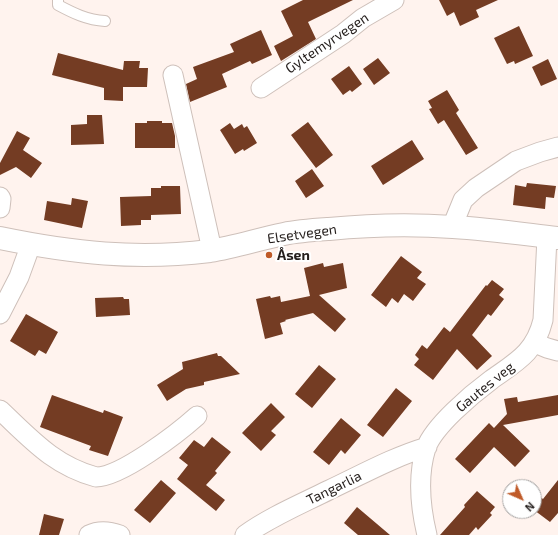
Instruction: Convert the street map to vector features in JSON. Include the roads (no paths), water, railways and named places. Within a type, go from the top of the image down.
[{"type":"main road","name":"Elsetvegen","points":[[0,238],[97,254],[168,255],[212,250],[286,234],[328,229],[403,225],[452,227],[553,238]]},
{"type":"street","name":"Gyltemyrvegen","points":[[260,88],[343,34],[363,18],[394,0]]},
{"type":"street","points":[[173,75],[212,250]]},
{"type":"street","points":[[452,227],[462,200],[476,188],[516,161],[558,147]]},
{"type":"street","points":[[0,197],[0,208]]},
{"type":"street","name":"Gautes veg","points":[[427,535],[421,502],[420,474],[427,447],[436,432],[458,408],[489,381],[518,361],[535,343],[543,320],[553,238]]},
{"type":"street","points":[[0,314],[19,277],[31,244]]},
{"type":"street","points":[[535,343],[558,351]]},
{"type":"street","points":[[0,410],[42,450],[57,461],[96,477],[110,475],[142,456],[180,430],[197,416]]},
{"type":"street","name":"Tangarlia","points":[[245,535],[254,528],[309,500],[390,461],[427,447]]},
{"type":"street","points":[[89,535],[102,531],[120,535]]},
{"type":"lane","points":[[58,0],[58,5],[82,17],[105,22]]},
{"type":"place","name":"Åsen","points":[[269,255]]}]
